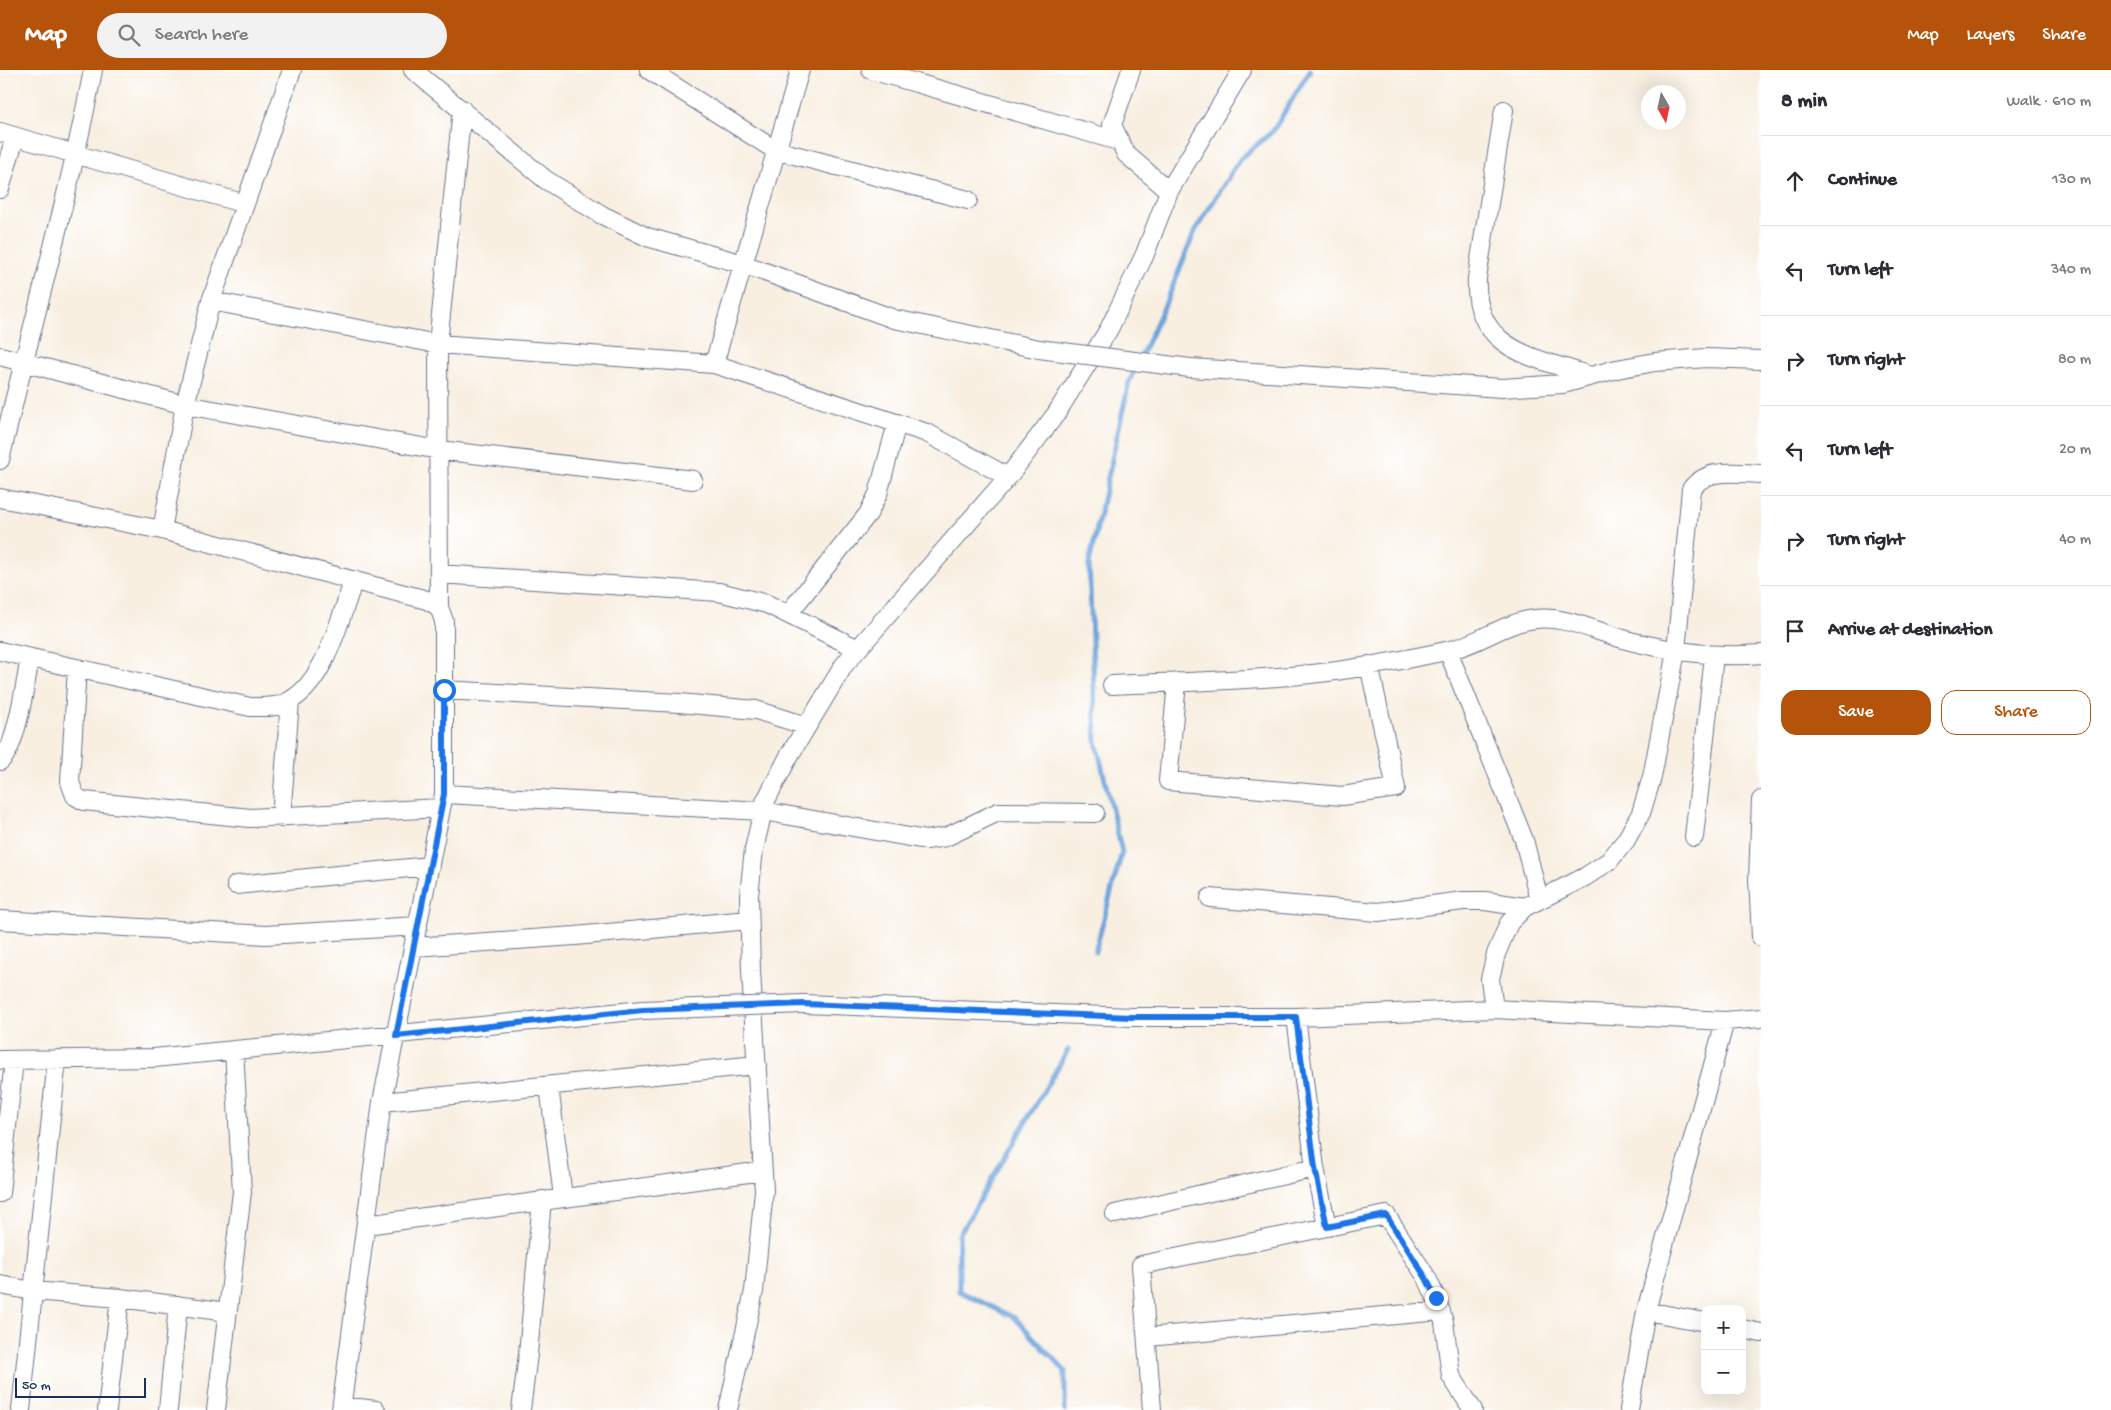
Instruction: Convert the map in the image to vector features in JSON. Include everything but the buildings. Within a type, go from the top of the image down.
[{"type":"street","points":[[0,460],[22,363],[77,155],[93,70]]},
{"type":"street","points":[[162,530],[185,405],[211,301],[292,70]]},
{"type":"street","points":[[413,70],[546,180],[602,214],[647,238],[743,264],[894,319],[1039,349],[1190,368],[1502,388],[1563,384],[1590,376],[1655,362],[1706,358],[1761,360]]},
{"type":"street","points":[[649,70],[776,150],[968,200]]},
{"type":"street","points":[[714,364],[800,70]]},
{"type":"street","points":[[871,70],[1118,141]]},
{"type":"street","points":[[1131,70],[1112,125],[1118,141],[1126,154],[1169,191]]},
{"type":"street","points":[[728,1410],[754,1291],[764,1191],[756,1065],[749,896],[754,849],[769,794],[844,665],[1008,477],[1056,414],[1109,329],[1145,254],[1169,191],[1242,70]]},
{"type":"street","points":[[376,1410],[342,1408],[382,1102],[443,801],[444,621],[440,607],[439,574],[438,344],[462,110]]},
{"type":"street","points":[[1504,110],[1477,278],[1476,296],[1481,316],[1494,336],[1519,352],[1590,376]]},
{"type":"street","points":[[0,189],[8,135],[245,204]]},
{"type":"street","points":[[211,301],[438,344],[714,364],[928,433],[1008,477]]},
{"type":"street","points":[[0,356],[185,405],[439,450],[693,480]]},
{"type":"street","points":[[788,614],[868,514],[878,494],[897,423]]},
{"type":"street","points":[[1494,1009],[1490,979],[1496,954],[1509,923],[1532,903],[1585,878],[1608,861],[1626,840],[1641,813],[1652,777],[1676,651],[1691,488],[1699,478],[1714,473],[1761,474]]},
{"type":"street","points":[[0,498],[162,530],[427,600],[440,607]]},
{"type":"street","points":[[439,574],[719,592],[759,602],[788,614],[858,649]]},
{"type":"street","points":[[0,651],[250,707],[270,707],[290,701],[305,690],[322,666],[354,580]]},
{"type":"street","points":[[1112,685],[1303,675],[1368,665],[1448,651],[1468,645],[1515,623],[1536,619],[1575,624],[1632,642],[1676,651],[1714,656],[1761,654]]},
{"type":"street","points":[[1448,651],[1524,840],[1532,903]]},
{"type":"street","points":[[1694,837],[1714,656]]},
{"type":"street","points":[[0,761],[8,753],[14,733],[30,658]]},
{"type":"street","points":[[1178,682],[1168,781],[1342,796],[1396,788],[1368,665]]},
{"type":"street","points":[[77,668],[70,782],[75,796],[84,800],[118,806],[250,818],[281,818],[443,801],[763,811],[926,840],[946,837],[998,812],[1095,813]]},
{"type":"street","points":[[444,690],[737,708],[756,710],[807,726]]},
{"type":"street","points":[[281,818],[290,701]]},
{"type":"street","points":[[1761,800],[1758,879],[1761,937]]},
{"type":"street","points":[[236,886],[430,866]]},
{"type":"street","points":[[1210,898],[1378,912],[1463,901],[1532,903]]},
{"type":"street","points":[[0,920],[266,935],[418,926]]},
{"type":"street","points":[[414,946],[575,936],[749,920]]},
{"type":"street","points":[[0,1193],[7,1060],[154,1058],[396,1036],[643,1010],[804,1004],[1132,1017],[1296,1017],[1494,1009],[1725,1021],[1761,1018]]},
{"type":"street","points":[[1296,1017],[1315,1168],[1327,1227]]},
{"type":"street","points":[[1628,1410],[1646,1311],[1725,1021]]},
{"type":"street","points":[[216,1410],[242,1192],[234,1050]]},
{"type":"street","points":[[21,1410],[56,1059]]},
{"type":"street","points":[[382,1102],[756,1065]]},
{"type":"street","points":[[549,1086],[563,1197]]},
{"type":"street","points":[[1115,1214],[1315,1168]]},
{"type":"street","points":[[366,1224],[763,1171]]},
{"type":"street","points":[[521,1410],[542,1200]]},
{"type":"street","points":[[1152,1410],[1141,1265],[1386,1215],[1426,1278],[1441,1311],[1451,1376],[1473,1410]]},
{"type":"street","points":[[0,1285],[33,1291],[120,1298],[228,1312]]},
{"type":"street","points":[[107,1410],[120,1298]]},
{"type":"street","points":[[168,1410],[178,1305]]},
{"type":"street","points":[[1146,1337],[1441,1311]]},
{"type":"street","points":[[1646,1311],[1701,1321]]},
{"type":"street","points":[[1746,1330],[1761,1333]]},
{"type":"waterway","points":[[1095,952],[1122,852],[1096,742],[1089,564],[1129,382],[1168,298],[1195,231],[1240,159],[1273,131],[1310,70]]},
{"type":"waterway","points":[[1065,1410],[1065,1371],[1015,1318],[959,1291],[959,1235],[1068,1050]]},
{"type":"route","points":[[444,690],[444,794],[396,1036],[643,1010],[804,1004],[1132,1017],[1296,1017],[1315,1168],[1327,1227],[1386,1215],[1426,1278],[1436,1298]]}]
